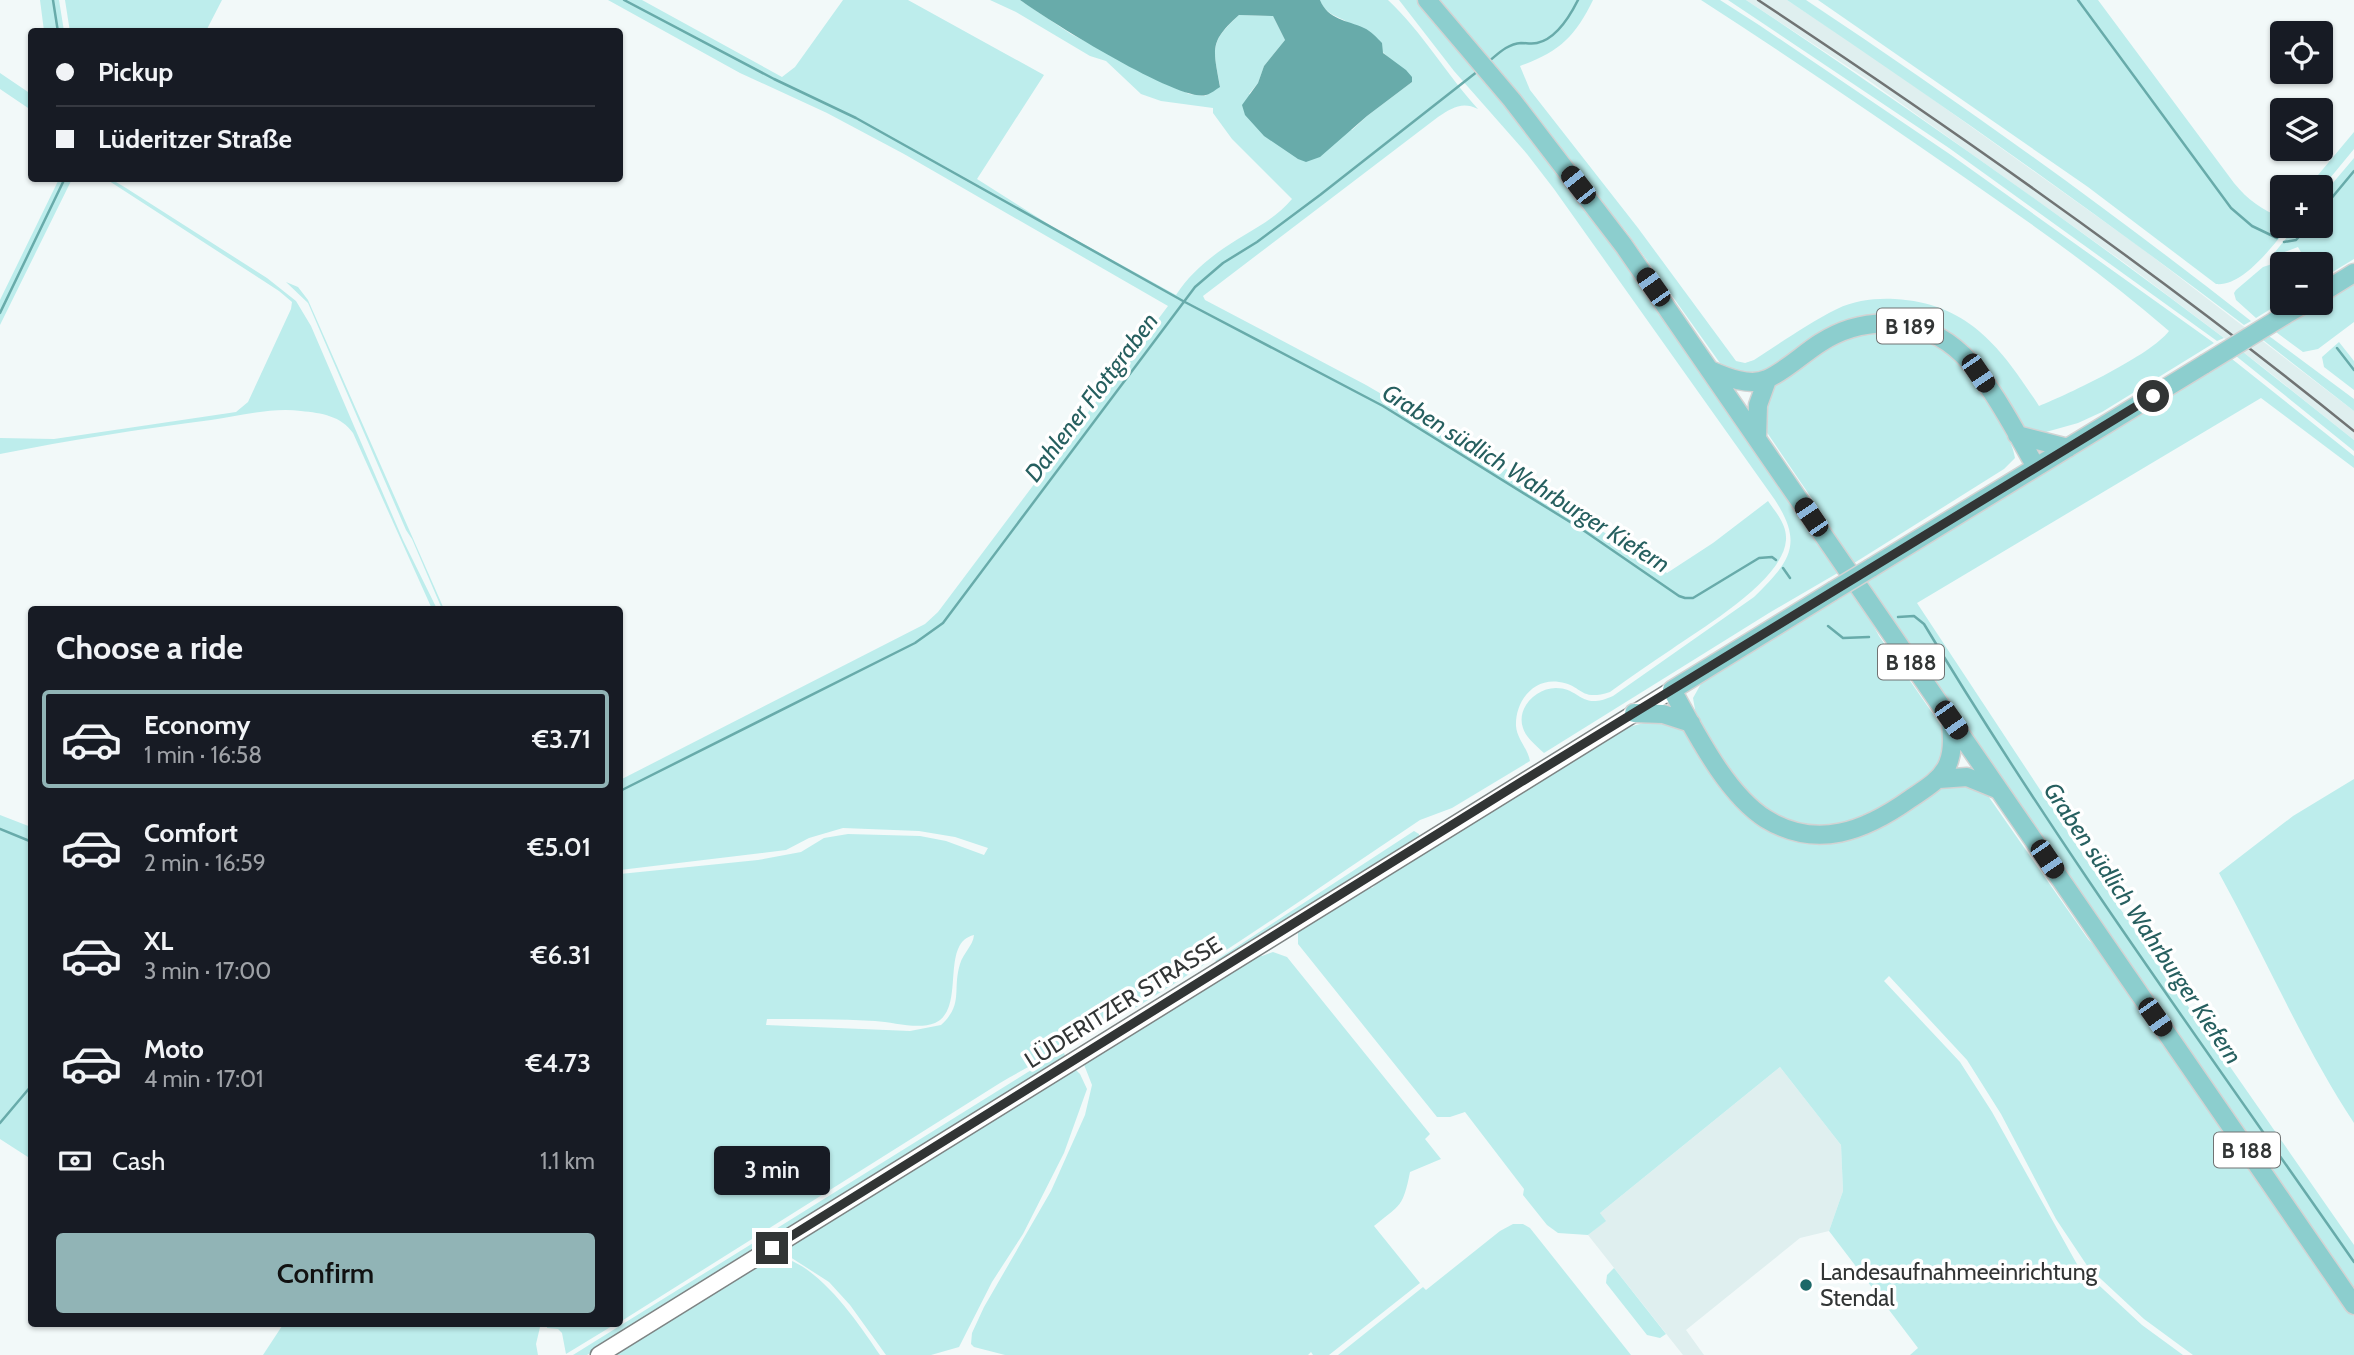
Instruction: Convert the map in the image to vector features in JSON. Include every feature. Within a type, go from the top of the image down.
[{"type":"main road","name":"B 188","points":[[1427,0],[1493,76],[1601,215],[1951,720]]},
{"type":"main road","points":[[2333,286],[2354,273]]},
{"type":"main road","points":[[1951,720],[1951,754],[1939,779],[1863,828],[1835,834],[1800,832],[1768,820],[1742,800],[1726,779],[1672,690],[2285,315]]},
{"type":"main road","name":"B 189","points":[[1766,380],[1840,332],[1872,324],[1910,326],[1937,336],[1965,357],[1989,389],[2036,467]]},
{"type":"main road","points":[[1710,370],[1737,380],[1766,380],[1758,405],[1756,437]]},
{"type":"main road","points":[[2017,436],[2068,448]]},
{"type":"main road","name":"LÜDERITZER STRASSE","points":[[599,1355],[1672,690]]},
{"type":"main road","points":[[1634,713],[1663,714],[1691,723]]},
{"type":"main road","points":[[1951,720],[2000,791]]},
{"type":"main road","points":[[1939,779],[1967,777],[2000,791]]},
{"type":"main road","name":"B 188","points":[[2000,791],[2354,1305]]},
{"type":"shaded area","points":[[40,0],[59,0],[64,28],[44,28]]},
{"type":"shaded area","points":[[65,0],[222,0],[208,28],[69,28]]},
{"type":"shaded area","points":[[608,0],[642,0],[782,77],[795,67],[843,0],[908,0],[1044,75],[977,179],[1053,227],[1176,295],[1205,262],[1275,215],[1292,199],[1232,139],[1213,113],[1213,108],[1161,101],[1141,94],[1106,61],[1090,56],[1016,12],[990,0],[1020,0],[1071,34],[1189,94],[1205,96],[1220,86],[1215,54],[1222,33],[1239,15],[1273,16],[1285,40],[1264,66],[1258,83],[1249,94],[1352,130],[1412,82],[1366,37],[1333,15],[1320,0],[1388,0],[1478,109],[1462,106],[1438,117],[1203,296],[1205,300],[1366,385],[1469,445],[1667,573],[1713,543],[1768,501],[1783,524],[1786,540],[1782,556],[1771,571],[1740,602],[1610,692],[1592,695],[1567,684],[1550,682],[1541,684],[1527,694],[1519,708],[1516,726],[1530,761],[1452,808],[1420,820],[1175,983],[1000,1083],[623,1320],[623,874],[758,860],[801,852],[824,838],[848,834],[920,836],[946,841],[984,855],[988,848],[955,837],[919,831],[843,828],[809,838],[786,850],[623,870],[623,778],[925,624],[938,612],[1168,306],[904,154],[827,113],[740,73]],"holes":[[[974,935],[960,964],[953,1010],[941,1025],[910,1031],[766,1025],[767,1019],[862,1020],[913,1026],[935,1023],[944,1016],[950,1004],[958,950],[964,941]]]},
{"type":"shaded area","points":[[1020,0],[1320,0],[1333,16],[1364,28],[1374,35],[1382,43],[1383,53],[1406,70],[1412,77],[1412,82],[1320,157],[1306,162],[1264,136],[1245,115],[1242,105],[1258,83],[1264,66],[1285,40],[1273,16],[1239,15],[1222,32],[1215,54],[1220,87],[1206,95],[1192,94],[1170,86],[1113,58]]},
{"type":"shaded area","points":[[1399,0],[1419,0],[1532,137],[1690,352],[1841,571],[1544,753],[1532,742],[1523,728],[1522,713],[1535,695],[1556,688],[1594,701],[1613,696],[1754,597],[1783,563],[1791,542],[1789,530],[1775,500],[1554,189],[1454,71]]},
{"type":"shaded area","points":[[1436,0],[1593,0],[1579,24],[1564,42],[1534,61],[1520,66],[1530,90],[1638,228],[1736,361],[1745,363],[1754,360],[1816,320],[1851,304],[1880,299],[1921,302],[1944,309],[1981,333],[1997,348],[2039,406],[2128,362],[2169,331],[2093,270],[2014,212],[1701,0],[1720,0],[1759,25],[1951,155],[2214,343],[2102,412],[2078,423],[2046,432],[2042,437],[2024,430],[1980,364],[1898,316],[1753,376],[1722,366],[1626,231]]},
{"type":"shaded area","points":[[1728,0],[1746,0],[1868,82],[1988,165],[2224,338],[2217,341],[1949,148]]},
{"type":"shaded area","points":[[1746,0],[1787,0],[1879,61],[2140,247],[2354,411],[2354,440],[2126,264],[1868,80]]},
{"type":"shaded area","points":[[1787,0],[1806,0],[1919,77],[2087,196],[2251,321],[2244,325],[2018,159]]},
{"type":"shaded area","points":[[1818,0],[2098,0],[2234,183],[2255,204],[2270,212],[2270,238],[2279,238],[2247,272],[2237,279],[2216,284],[2088,187]]},
{"type":"shaded area","points":[[0,73],[28,92],[28,108],[0,89]]},
{"type":"shaded area","points":[[2354,132],[2354,149],[2333,175],[2318,175],[2330,161],[2333,161],[2333,157]]},
{"type":"shaded area","points":[[2354,158],[2354,259],[2333,272],[2333,252],[2301,252],[2298,247],[2275,252],[2286,238],[2333,238],[2333,183]]},
{"type":"shaded area","points":[[58,182],[71,182],[0,325],[0,300]]},
{"type":"shaded area","points":[[111,182],[126,188],[267,278],[296,301],[311,326],[403,540],[436,606],[431,606],[353,433],[330,416],[290,410],[267,411],[0,454],[0,438],[54,439],[236,412],[248,402],[291,309],[292,302]]},
{"type":"shaded area","points":[[2270,265],[2270,309],[2256,318],[2236,300],[2234,293],[2263,267]]},
{"type":"shaded area","points":[[2354,281],[2354,322],[2318,349],[2303,352],[2276,332],[2302,315],[2333,315],[2333,295]]},
{"type":"shaded area","points":[[286,282],[298,287],[308,300],[443,606],[406,530],[308,303]]},
{"type":"shaded area","points":[[1905,331],[1945,349],[1965,368],[1998,416],[2015,458],[2004,469],[1851,565],[1825,518],[1766,431],[1762,422],[1769,389],[1823,348],[1859,332]]},
{"type":"shaded area","points":[[2269,336],[2354,399],[2354,411],[2263,340]]},
{"type":"shaded area","points":[[2339,342],[2354,361],[2354,390],[2324,367],[2322,357]]},
{"type":"shaded area","points":[[2243,352],[2354,440],[2354,451],[2236,356]]},
{"type":"shaded area","points":[[2232,359],[2354,456],[2354,468],[2261,398],[1917,603],[2089,864],[2354,1245],[2354,1295],[1864,583]]},
{"type":"shaded area","points":[[1854,590],[1879,636],[1942,727],[1945,735],[1943,761],[1918,786],[1853,824],[1812,827],[1775,816],[1744,793],[1711,744],[1696,715],[1693,698],[1702,682]]},
{"type":"shaded area","points":[[1659,719],[1684,728],[1719,781],[1812,841],[1956,781],[1984,790],[2088,939],[2114,967],[2354,1316],[2354,1355],[2193,1355],[2144,1319],[2088,1267],[2056,1219],[2001,1114],[1967,1060],[1889,976],[1884,981],[1960,1062],[1992,1112],[2078,1266],[2142,1325],[2183,1355],[1910,1355],[1918,1348],[1829,1231],[1843,1191],[1841,1145],[1780,1067],[1600,1213],[1606,1221],[1588,1235],[1558,1233],[1547,1225],[1523,1195],[1524,1189],[1465,1112],[1450,1117],[1437,1117],[1298,944],[1298,930],[1368,886],[1372,888],[1379,881],[1625,728]]},
{"type":"shaded area","points":[[2354,779],[2354,1123],[2301,1031],[2219,873],[2293,816]]},
{"type":"shaded area","points":[[0,815],[28,826],[28,1157],[0,1139]]},
{"type":"shaded area","points":[[1414,831],[1419,834],[1419,838],[1217,963],[1215,961]]},
{"type":"shaded area","points":[[1256,952],[1262,956],[1273,952],[1287,957],[1430,1134],[1425,1139],[1441,1159],[1410,1172],[1400,1204],[1374,1226],[1420,1283],[1329,1355],[1313,1355],[1311,1352],[1308,1355],[1005,1355],[974,1347],[971,1344],[972,1333],[984,1307],[1051,1191],[1085,1115],[1092,1085],[1083,1062]]},
{"type":"shaded area","points":[[1064,1053],[1066,1058],[587,1355],[573,1355],[618,1327],[623,1327],[623,1324],[1044,1062]]},
{"type":"shaded area","points":[[1073,1067],[1080,1074],[1087,1089],[1064,1153],[1023,1234],[992,1282],[959,1347],[931,1355],[886,1355],[850,1305],[829,1282],[787,1255],[784,1250]]},
{"type":"shaded area","points":[[1780,1067],[1841,1145],[1843,1191],[1829,1231],[1800,1238],[1686,1330],[1704,1355],[1683,1355],[1588,1235],[1605,1221],[1600,1213]]},
{"type":"shaded area","points":[[1513,1224],[1523,1224],[1530,1228],[1631,1355],[1338,1355],[1423,1287],[1426,1290],[1500,1231]]},
{"type":"shaded area","points":[[777,1257],[792,1261],[822,1282],[849,1311],[880,1355],[613,1355],[765,1259]]},
{"type":"shaded area","points":[[1614,1268],[1666,1334],[1660,1338],[1647,1335],[1606,1283],[1607,1275]]},
{"type":"shaded area","points":[[281,1327],[540,1327],[536,1344],[538,1355],[263,1355]]},
{"type":"shaded area","points":[[610,1327],[566,1354],[562,1333],[558,1329],[547,1328]]},
{"type":"waterway","points":[[53,0],[57,28]]},
{"type":"waterway","name":"Graben südlich Wahrburger Kiefern","points":[[624,0],[774,79],[856,118],[1183,301],[1383,406],[1583,530],[1679,596],[1693,598],[1759,558],[1772,557],[1776,560]]},
{"type":"waterway","name":"Dahlener Flottgraben","points":[[1488,62],[1511,45],[1537,43],[1550,37],[1567,20],[1578,0]]},
{"type":"waterway","points":[[2078,0],[2231,208],[2252,226],[2270,235]]},
{"type":"waterway","name":"Dahlener Flottgraben","points":[[623,789],[915,643],[943,623],[1195,287],[1223,263],[1257,242],[1320,195],[1478,71]]},
{"type":"waterway","points":[[2333,196],[2354,171]]},
{"type":"waterway","points":[[0,313],[63,182]]},
{"type":"waterway","points":[[2284,242],[2298,238]]},
{"type":"waterway","points":[[2337,348],[2354,370]]},
{"type":"waterway","name":"Graben südlich Wahrburger Kiefern","points":[[1783,568],[1790,578]]},
{"type":"waterway","name":"Graben südlich Wahrburger Kiefern","points":[[1898,617],[1914,616],[1924,624],[2026,787],[2354,1262]]},
{"type":"waterway","name":"Graben südlich Wahrburger Kiefern","points":[[1828,626],[1843,638],[1869,637]]},
{"type":"waterway","name":"Dahlener Flottgraben","points":[[0,829],[28,840]]},
{"type":"waterway","points":[[0,1123],[28,1090]]},
{"type":"railway","points":[[1758,0],[2061,208],[2209,318],[2354,431]]},
{"type":"place","name":"Landesaufnahmeeinrichtung Stendal","points":[[1806,1285]]},
{"type":"route","points":[[772,1248],[1521,782],[2153,396]]}]
